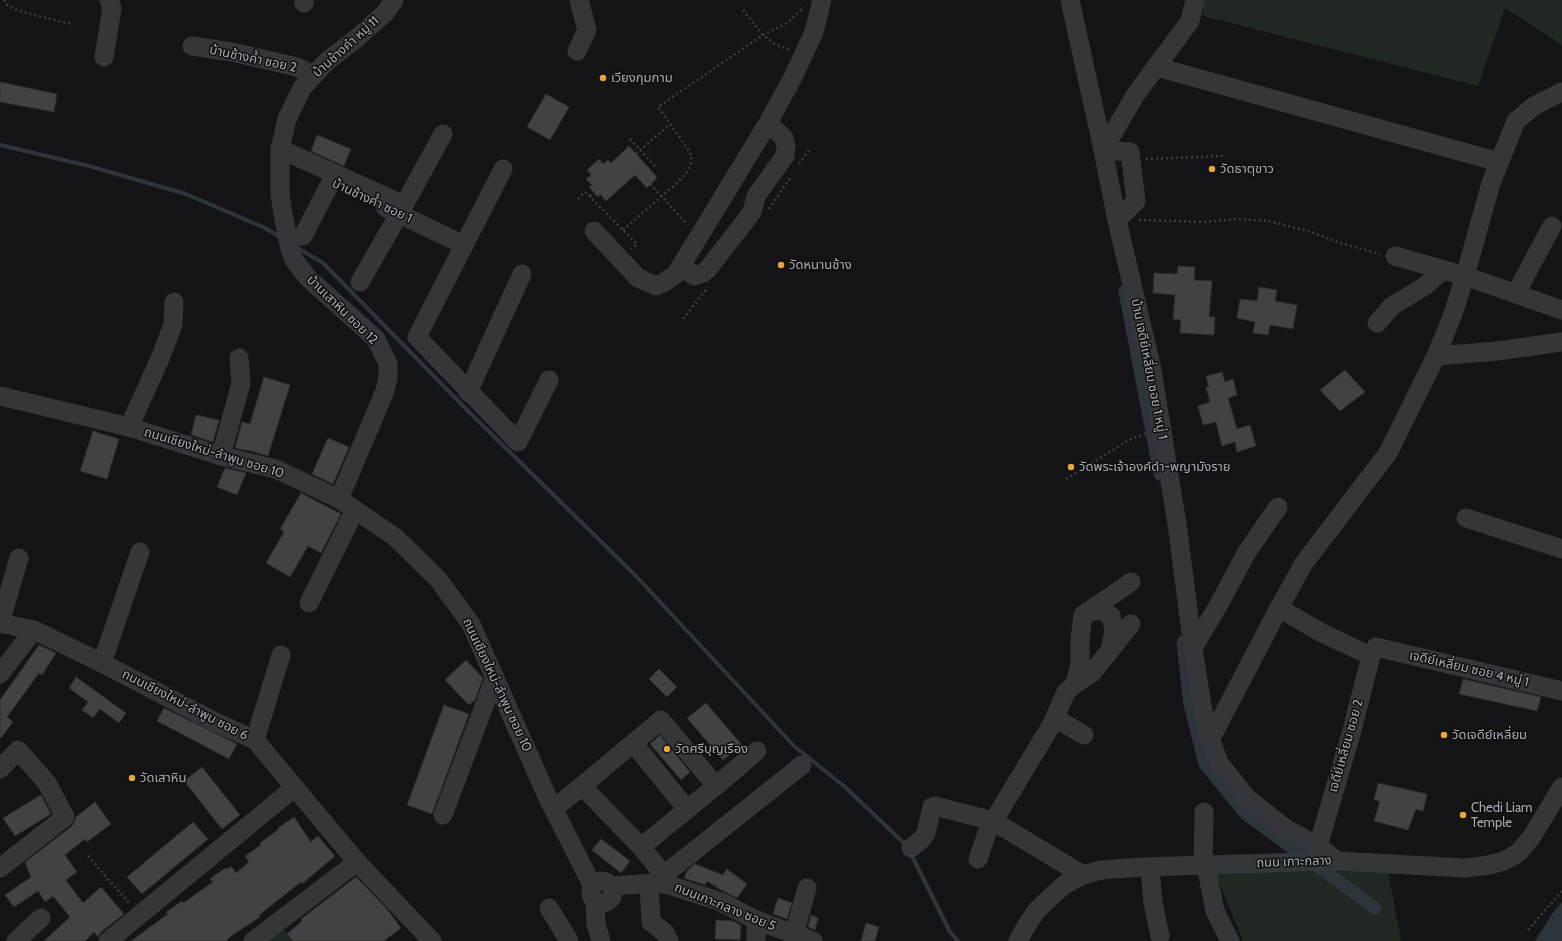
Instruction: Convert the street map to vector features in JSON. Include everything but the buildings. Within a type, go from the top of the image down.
[{"type":"street","points":[[104,57],[112,8],[109,0]]},
{"type":"street","name":"บ้านช้างคำ หมู่ 11","points":[[294,240],[280,194],[280,154],[289,114],[302,88],[313,75],[326,62],[357,38],[384,13],[394,0]]},
{"type":"street","points":[[577,51],[587,30],[579,0]]},
{"type":"street","name":"บ้าน เจดีย์เหลี่ยม ซอย 1 หมู่ 1","points":[[1070,0],[1103,150],[1121,216],[1152,370],[1177,524],[1192,648],[1205,724],[1219,763],[1247,798],[1285,828],[1318,846],[1337,861]]},
{"type":"street","points":[[1121,216],[1136,200],[1130,152],[1103,150],[1136,94],[1190,21],[1194,0]]},
{"type":"street","points":[[594,232],[638,278],[656,286],[665,282],[676,274],[768,123],[805,52],[814,32],[814,2]]},
{"type":"street","name":"บ้านช้างค้ำ ซอย 2","points":[[192,46],[232,52],[297,67],[313,75]]},
{"type":"street","points":[[1157,67],[1499,162]]},
{"type":"street","points":[[1210,740],[1304,563],[1388,453],[1436,356],[1453,314],[1491,184],[1516,120],[1534,106],[1562,92]]},
{"type":"street","points":[[682,266],[694,276],[703,273],[708,269],[752,212],[756,196],[785,156],[786,146],[784,138],[768,123]]},
{"type":"street","points":[[280,154],[404,205],[443,134]]},
{"type":"street","name":"บ้านช้างค้ำ ซอย 1","points":[[280,154],[331,182],[464,245]]},
{"type":"street","points":[[503,169],[417,337],[468,392],[518,442],[549,380]]},
{"type":"street","points":[[294,240],[331,182]]},
{"type":"street","points":[[360,282],[399,214]]},
{"type":"street","points":[[1516,293],[1552,226]]},
{"type":"street","name":"บ้านเสาหิน ซอย 12","points":[[294,240],[294,260],[308,278],[376,339],[388,364],[388,378],[385,391],[339,499]]},
{"type":"street","points":[[1395,256],[1465,276],[1562,310]]},
{"type":"street","points":[[1377,323],[1392,306],[1424,286],[1444,270]]},
{"type":"street","points":[[468,392],[522,274]]},
{"type":"street","points":[[129,427],[173,326],[174,302]]},
{"type":"street","points":[[1436,356],[1497,352],[1562,342]]},
{"type":"street","points":[[221,456],[240,383],[239,358]]},
{"type":"street","name":"ถนนเชียงใหม่-ลำพูน ซอย 10","points":[[0,396],[129,427],[221,456],[276,469],[339,499],[395,537],[438,579],[471,624],[593,893]]},
{"type":"street","points":[[1192,648],[1218,606],[1247,552],[1278,507]]},
{"type":"street","points":[[309,603],[355,510]]},
{"type":"street","points":[[1466,518],[1562,549]]},
{"type":"street","points":[[102,663],[140,552]]},
{"type":"street","points":[[0,623],[19,558]]},
{"type":"street","points":[[1075,684],[1080,664],[1080,640],[1083,615],[1131,582]]},
{"type":"street","name":"เจดีย์เหลี่ยม ซอย 4 หมู่ 1","points":[[1279,608],[1322,633],[1373,652],[1562,691]]},
{"type":"street","points":[[1087,612],[1101,610],[1111,616],[1114,631],[1110,651]]},
{"type":"street","name":"ถนนเชียงใหม่-ลำพูน ซอย 6","points":[[0,623],[34,630],[102,663],[215,722],[255,740],[422,938]]},
{"type":"street","points":[[978,859],[988,830],[1055,718],[1066,692],[1092,673],[1131,624]]},
{"type":"street","points":[[0,674],[34,630]]},
{"type":"street","name":"เจดีย์เหลี่ยม ซอย 2","points":[[1318,846],[1351,734],[1373,652]]},
{"type":"street","points":[[255,740],[281,655]]},
{"type":"street","points":[[443,815],[495,677]]},
{"type":"street","points":[[1055,718],[1084,735]]},
{"type":"street","points":[[554,809],[661,720],[716,786]]},
{"type":"street","points":[[633,743],[687,809]]},
{"type":"street","points":[[0,769],[18,750],[47,783],[65,817],[0,868]]},
{"type":"street","points":[[641,847],[757,751]]},
{"type":"street","points":[[656,880],[802,765]]},
{"type":"street","points":[[582,786],[641,847],[656,880],[651,922],[665,933],[669,941]]},
{"type":"street","name":"ถนน เกาะกลาง","points":[[1018,941],[1037,910],[1064,885],[1083,875],[1101,870],[1337,861],[1465,868],[1489,865],[1504,861],[1518,853],[1531,838],[1562,787]]},
{"type":"street","points":[[108,941],[294,788]]},
{"type":"street","points":[[911,848],[922,839],[926,833],[932,807],[935,806],[993,822],[1083,875]]},
{"type":"street","points":[[1204,812],[1205,865],[1215,911],[1230,941]]},
{"type":"street","points":[[253,941],[357,862]]},
{"type":"street","points":[[1150,867],[1153,902],[1160,936]]},
{"type":"street","name":"ถนนเกาะกลาง ซอย 5","points":[[593,893],[596,882],[604,881],[612,886],[656,880],[721,902],[756,920],[813,941]]},
{"type":"street","points":[[794,935],[807,888]]},
{"type":"street","points":[[580,941],[599,933],[593,893]]},
{"type":"street","points":[[549,908],[569,941]]},
{"type":"street","points":[[16,941],[41,918]]},
{"type":"street","points":[[756,920],[756,941]]},
{"type":"path","points":[[4,0],[8,6],[22,12],[71,24]]},
{"type":"path","points":[[623,230],[677,183],[687,172],[692,161],[690,152],[658,107],[763,35],[787,23],[814,2]]},
{"type":"path","points":[[743,10],[760,32],[776,45],[792,51],[805,52]]},
{"type":"path","points":[[636,154],[670,124]]},
{"type":"path","points":[[630,139],[655,166]]},
{"type":"path","points":[[1131,160],[1225,156]]},
{"type":"path","points":[[650,184],[698,236]]},
{"type":"path","points":[[578,199],[585,192],[637,244],[621,259]]},
{"type":"path","points":[[590,196],[594,192]]},
{"type":"path","points":[[1121,216],[1130,220],[1207,222],[1236,219],[1269,221],[1311,232],[1363,250],[1395,256]]},
{"type":"path","points":[[1066,479],[1095,459],[1129,440],[1144,434]]},
{"type":"path","points":[[88,856],[140,915]]},
{"type":"path","points":[[1528,930],[1562,891]]},
{"type":"shaded area","points":[[1202,0],[1562,0],[1562,45],[1505,8],[1478,86],[1203,16]]},
{"type":"shaded area","points":[[1388,871],[1401,941],[1243,941],[1215,872]]},
{"type":"shaded area","points":[[1562,902],[1562,941],[1535,941],[1552,914]]},
{"type":"shaded area","points":[[283,928],[293,941],[265,941]]},
{"type":"waterway","points":[[0,145],[89,166],[186,194],[265,228],[282,238]]},
{"type":"waterway","points":[[296,247],[323,263],[469,412],[635,575],[794,746],[845,787],[907,846]]},
{"type":"waterway","points":[[1125,291],[1160,474]]},
{"type":"waterway","points":[[1183,642],[1190,704],[1205,764],[1246,814],[1375,908]]},
{"type":"waterway","points":[[910,852],[950,932],[958,941]]},
{"type":"place","name":"เวียงกุมกาม","points":[[603,78]]},
{"type":"place","name":"วัดธาตุขาว","points":[[1212,169]]},
{"type":"place","name":"วัดหนานช้าง","points":[[781,265]]},
{"type":"place","name":"วัดพระเจ้าองค์ดำ-พญามังราย","points":[[1071,467]]},
{"type":"place","name":"วัดเจดีย์เหลี่ยม","points":[[1444,735]]},
{"type":"place","name":"วัดศรีบุญเรือง","points":[[667,749]]},
{"type":"place","name":"วัดเสาหิน","points":[[132,778]]},
{"type":"place","name":"Chedi Liam Temple","points":[[1463,815]]}]
